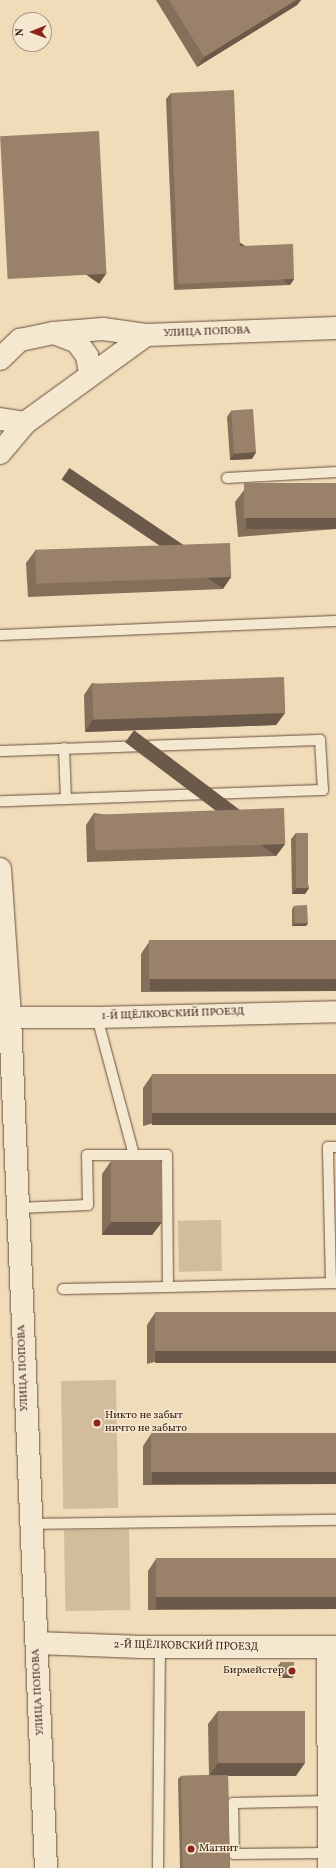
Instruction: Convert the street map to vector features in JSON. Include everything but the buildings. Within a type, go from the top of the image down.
[{"type":"street","name":"УЛИЦА ПОПОВА","points":[[53,333],[103,329],[146,335],[336,328]]},
{"type":"street","points":[[0,359],[10,341],[53,333],[77,342],[87,356],[90,373]]},
{"type":"street","points":[[0,453],[25,423],[90,373],[146,335]]},
{"type":"street","points":[[0,419],[25,423]]},
{"type":"street","name":"УЛИЦА ПОПОВА","points":[[0,869],[10,1017],[46,1868]]},
{"type":"street","name":"1-Й ЩЁЛКОВСКИЙ ПРОЕЗД","points":[[10,1017],[97,1018],[336,1011]]},
{"type":"street","name":"2-Й ЩЁЛКОВСКИЙ ПРОЕЗД","points":[[36,1643],[160,1648],[331,1647]]},
{"type":"street","points":[[330,1863],[331,1647]]},
{"type":"lane","points":[[228,478],[336,472]]},
{"type":"lane","points":[[0,635],[336,621]]},
{"type":"lane","points":[[0,751],[320,740],[323,790],[0,801]]},
{"type":"lane","points":[[64,748],[66,798]]},
{"type":"lane","points":[[97,1018],[134,1155]]},
{"type":"lane","points":[[63,1290],[334,1283],[328,1147],[336,1147]]},
{"type":"lane","points":[[18,1208],[88,1205],[87,1156],[167,1155],[168,1287]]},
{"type":"lane","points":[[31,1524],[336,1520]]},
{"type":"lane","points":[[158,1868],[160,1648]]},
{"type":"lane","points":[[330,1806],[233,1803],[234,1854],[330,1863]]},
{"type":"shaded area","points":[[221,1220],[222,1271],[179,1272],[178,1221]]},
{"type":"shaded area","points":[[116,1380],[118,1508],[63,1509],[61,1381]]},
{"type":"shaded area","points":[[129,1529],[130,1610],[65,1611],[64,1530]]},
{"type":"place","name":"Никто не забыт ничто не забыто","points":[[97,1423]]},
{"type":"place","name":"Бирмейстер","points":[[292,1671]]},
{"type":"place","name":"Магнит","points":[[191,1849]]}]
